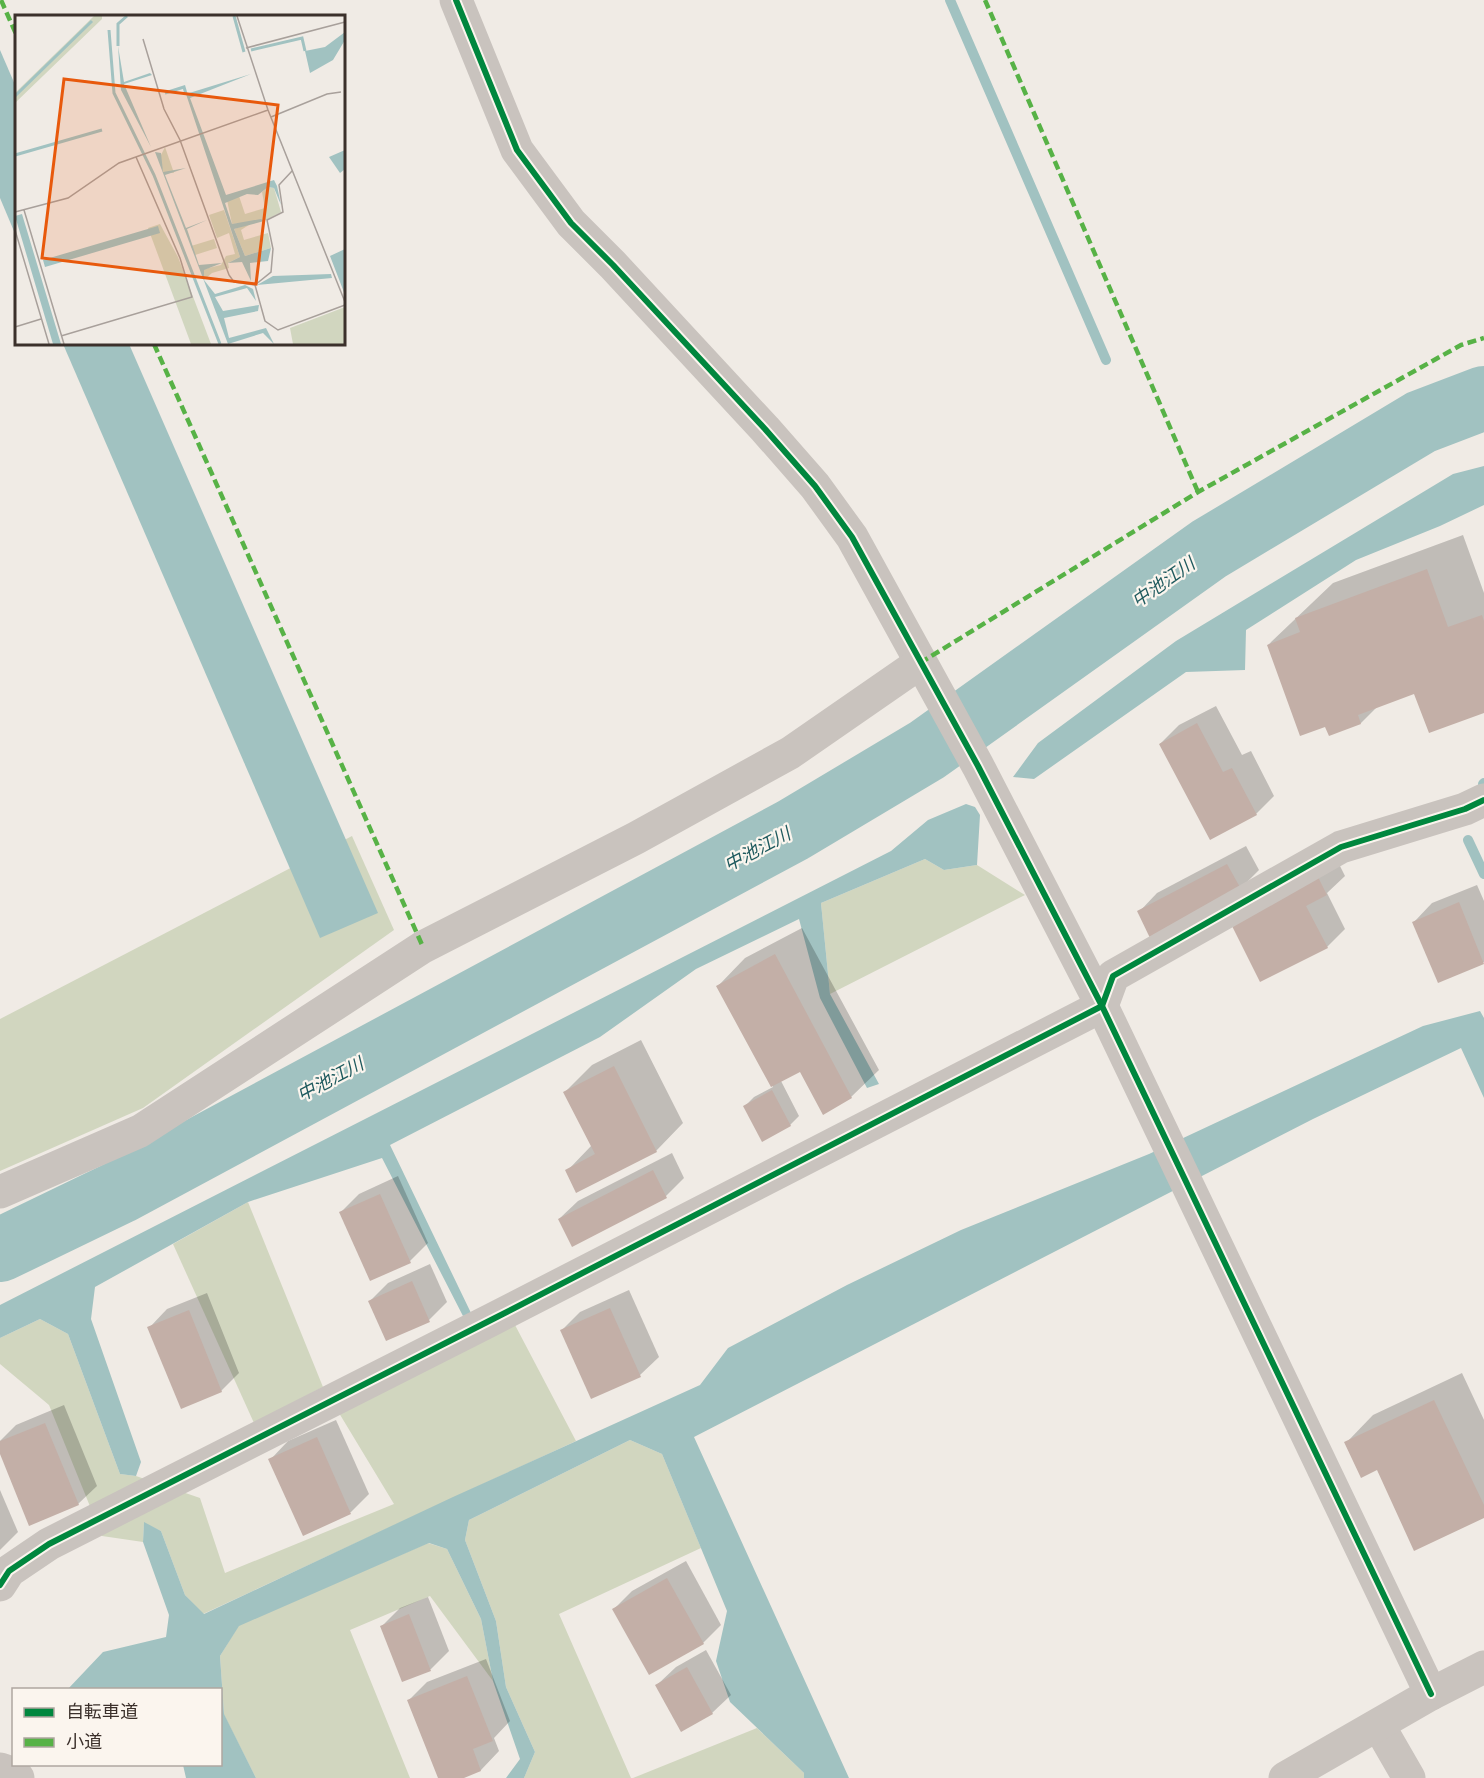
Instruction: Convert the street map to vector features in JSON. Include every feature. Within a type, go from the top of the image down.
[{"type":"street","points":[[456,0],[517,150],[571,223],[765,429],[815,486],[852,537],[978,766],[1101,1006],[1431,1694]]},
{"type":"street","points":[[0,1192],[141,1131],[423,947],[636,838],[790,753],[920,663]]},
{"type":"street","points":[[0,1586],[9,1571],[49,1544],[482,1325],[1101,1006],[1113,976],[1341,847],[1466,809],[1484,800]]},
{"type":"street","points":[[1286,1778],[1431,1694],[1484,1667]]},
{"type":"street","points":[[1379,1726],[1409,1778]]},
{"type":"street","points":[[0,1769],[15,1774],[18,1778]]},
{"type":"green space","points":[[352,836],[394,930],[143,1108],[0,1171],[0,1019]]},
{"type":"green space","points":[[925,859],[944,870],[977,865],[1025,895],[830,994],[821,903]]},
{"type":"green space","points":[[248,1202],[323,1387],[254,1423],[173,1244]]},
{"type":"green space","points":[[40,1319],[68,1334],[120,1474],[136,1476],[200,1498],[225,1573],[394,1504],[339,1413],[515,1325],[576,1441],[203,1614],[185,1595],[161,1531],[144,1523],[143,1542],[102,1536],[49,1405],[0,1364],[0,1338]]},
{"type":"green space","points":[[630,1440],[662,1454],[701,1548],[559,1614],[631,1778],[524,1778],[535,1752],[506,1687],[496,1621],[465,1540],[469,1520]]},
{"type":"green space","points":[[428,1543],[447,1549],[481,1619],[493,1681],[430,1596],[350,1630],[410,1778],[256,1778],[224,1715],[220,1656],[239,1625]]},
{"type":"green space","points":[[757,1728],[804,1773],[804,1778],[633,1778]]},
{"type":"water","points":[[0,50],[15,85],[15,234],[0,198]]},
{"type":"water","points":[[63,345],[129,345],[378,913],[320,938]]},
{"type":"water","points":[[1484,466],[1484,505],[1440,526],[1356,560],[1246,630],[1245,670],[1186,672],[1034,779],[1013,777],[1038,743],[1176,641],[1453,474]]},
{"type":"water","points":[[966,804],[975,807],[980,815],[977,865],[944,870],[925,859],[821,903],[830,994],[879,1084],[867,1088],[820,998],[799,919],[696,969],[600,1037],[390,1145],[471,1313],[463,1316],[382,1158],[248,1202],[95,1287],[91,1319],[141,1462],[136,1476],[120,1474],[68,1334],[40,1319],[0,1338],[0,1305],[891,851],[928,820]]},
{"type":"water","points":[[1480,1011],[1484,1018],[1484,1098],[1461,1048],[1313,1119],[694,1437],[849,1778],[804,1778],[804,1773],[730,1702],[716,1661],[727,1611],[662,1454],[630,1440],[469,1520],[465,1540],[496,1621],[506,1687],[535,1752],[524,1778],[506,1778],[520,1759],[493,1681],[481,1619],[447,1549],[429,1543],[239,1626],[220,1656],[224,1714],[256,1778],[186,1778],[183,1766],[222,1766],[222,1688],[69,1688],[103,1652],[166,1637],[169,1615],[143,1542],[144,1522],[161,1531],[185,1595],[204,1614],[453,1497],[700,1385],[728,1348],[847,1285],[961,1230],[1149,1154],[1423,1026]]},
{"type":"building","points":[[1427,569],[1448,627],[1482,615],[1484,621],[1484,713],[1429,733],[1414,694],[1358,715],[1361,724],[1329,736],[1325,727],[1300,736],[1267,645],[1300,632],[1295,618]]},
{"type":"building","points":[[1197,723],[1223,772],[1232,768],[1257,815],[1210,840],[1159,744]]},
{"type":"building","points":[[1227,864],[1241,889],[1150,938],[1137,911]]},
{"type":"building","points":[[1318,877],[1327,895],[1306,906],[1328,948],[1260,982],[1230,922]]},
{"type":"building","points":[[1459,902],[1484,964],[1438,983],[1412,922]]},
{"type":"building","points":[[775,954],[852,1098],[823,1115],[800,1072],[771,1087],[716,986]]},
{"type":"building","points":[[614,1066],[657,1152],[576,1193],[565,1170],[595,1154],[563,1092]]},
{"type":"building","points":[[772,1090],[791,1126],[762,1142],[743,1106]]},
{"type":"building","points":[[653,1170],[667,1198],[572,1247],[558,1219]]},
{"type":"building","points":[[380,1194],[411,1263],[370,1281],[339,1212]]},
{"type":"building","points":[[412,1281],[430,1322],[386,1341],[368,1301]]},
{"type":"building","points":[[610,1308],[641,1377],[591,1399],[560,1330]]},
{"type":"building","points":[[189,1310],[222,1392],[181,1409],[147,1327]]},
{"type":"building","points":[[1434,1400],[1484,1505],[1484,1518],[1414,1551],[1377,1470],[1361,1478],[1344,1442]]},
{"type":"building","points":[[45,1423],[79,1505],[29,1526],[0,1454],[0,1441]]},
{"type":"building","points":[[317,1437],[351,1514],[303,1536],[268,1459]]},
{"type":"building","points":[[667,1578],[704,1644],[649,1675],[612,1609]]},
{"type":"building","points":[[409,1614],[431,1671],[402,1682],[380,1626]]},
{"type":"building","points":[[687,1667],[713,1714],[681,1732],[655,1685]]},
{"type":"building","points":[[467,1676],[493,1741],[473,1749],[481,1771],[464,1778],[438,1778],[407,1700]]},
{"type":"waterway","points":[[950,0],[1106,360]]},
{"type":"waterway","name":"中池江川","points":[[0,1250],[120,1192],[793,830],[927,750],[1209,549],[1421,422],[1484,398]]},
{"type":"waterway","points":[[1468,840],[1484,874]]},
{"type":"marked path","points":[[1,0],[15,32]]},
{"type":"marked path","points":[[985,0],[1198,492]]},
{"type":"marked path","points":[[920,663],[1198,492],[1461,345],[1484,338]]},
{"type":"marked path","points":[[154,345],[423,947]]},
{"type":"cycle path","points":[[456,0],[517,150],[571,223],[765,429],[815,486],[852,537],[978,766],[1102,1006],[1431,1694]]},
{"type":"cycle path","points":[[0,1585],[9,1571],[49,1544],[1102,1006],[1113,976],[1341,847],[1465,809],[1484,800]]}]
